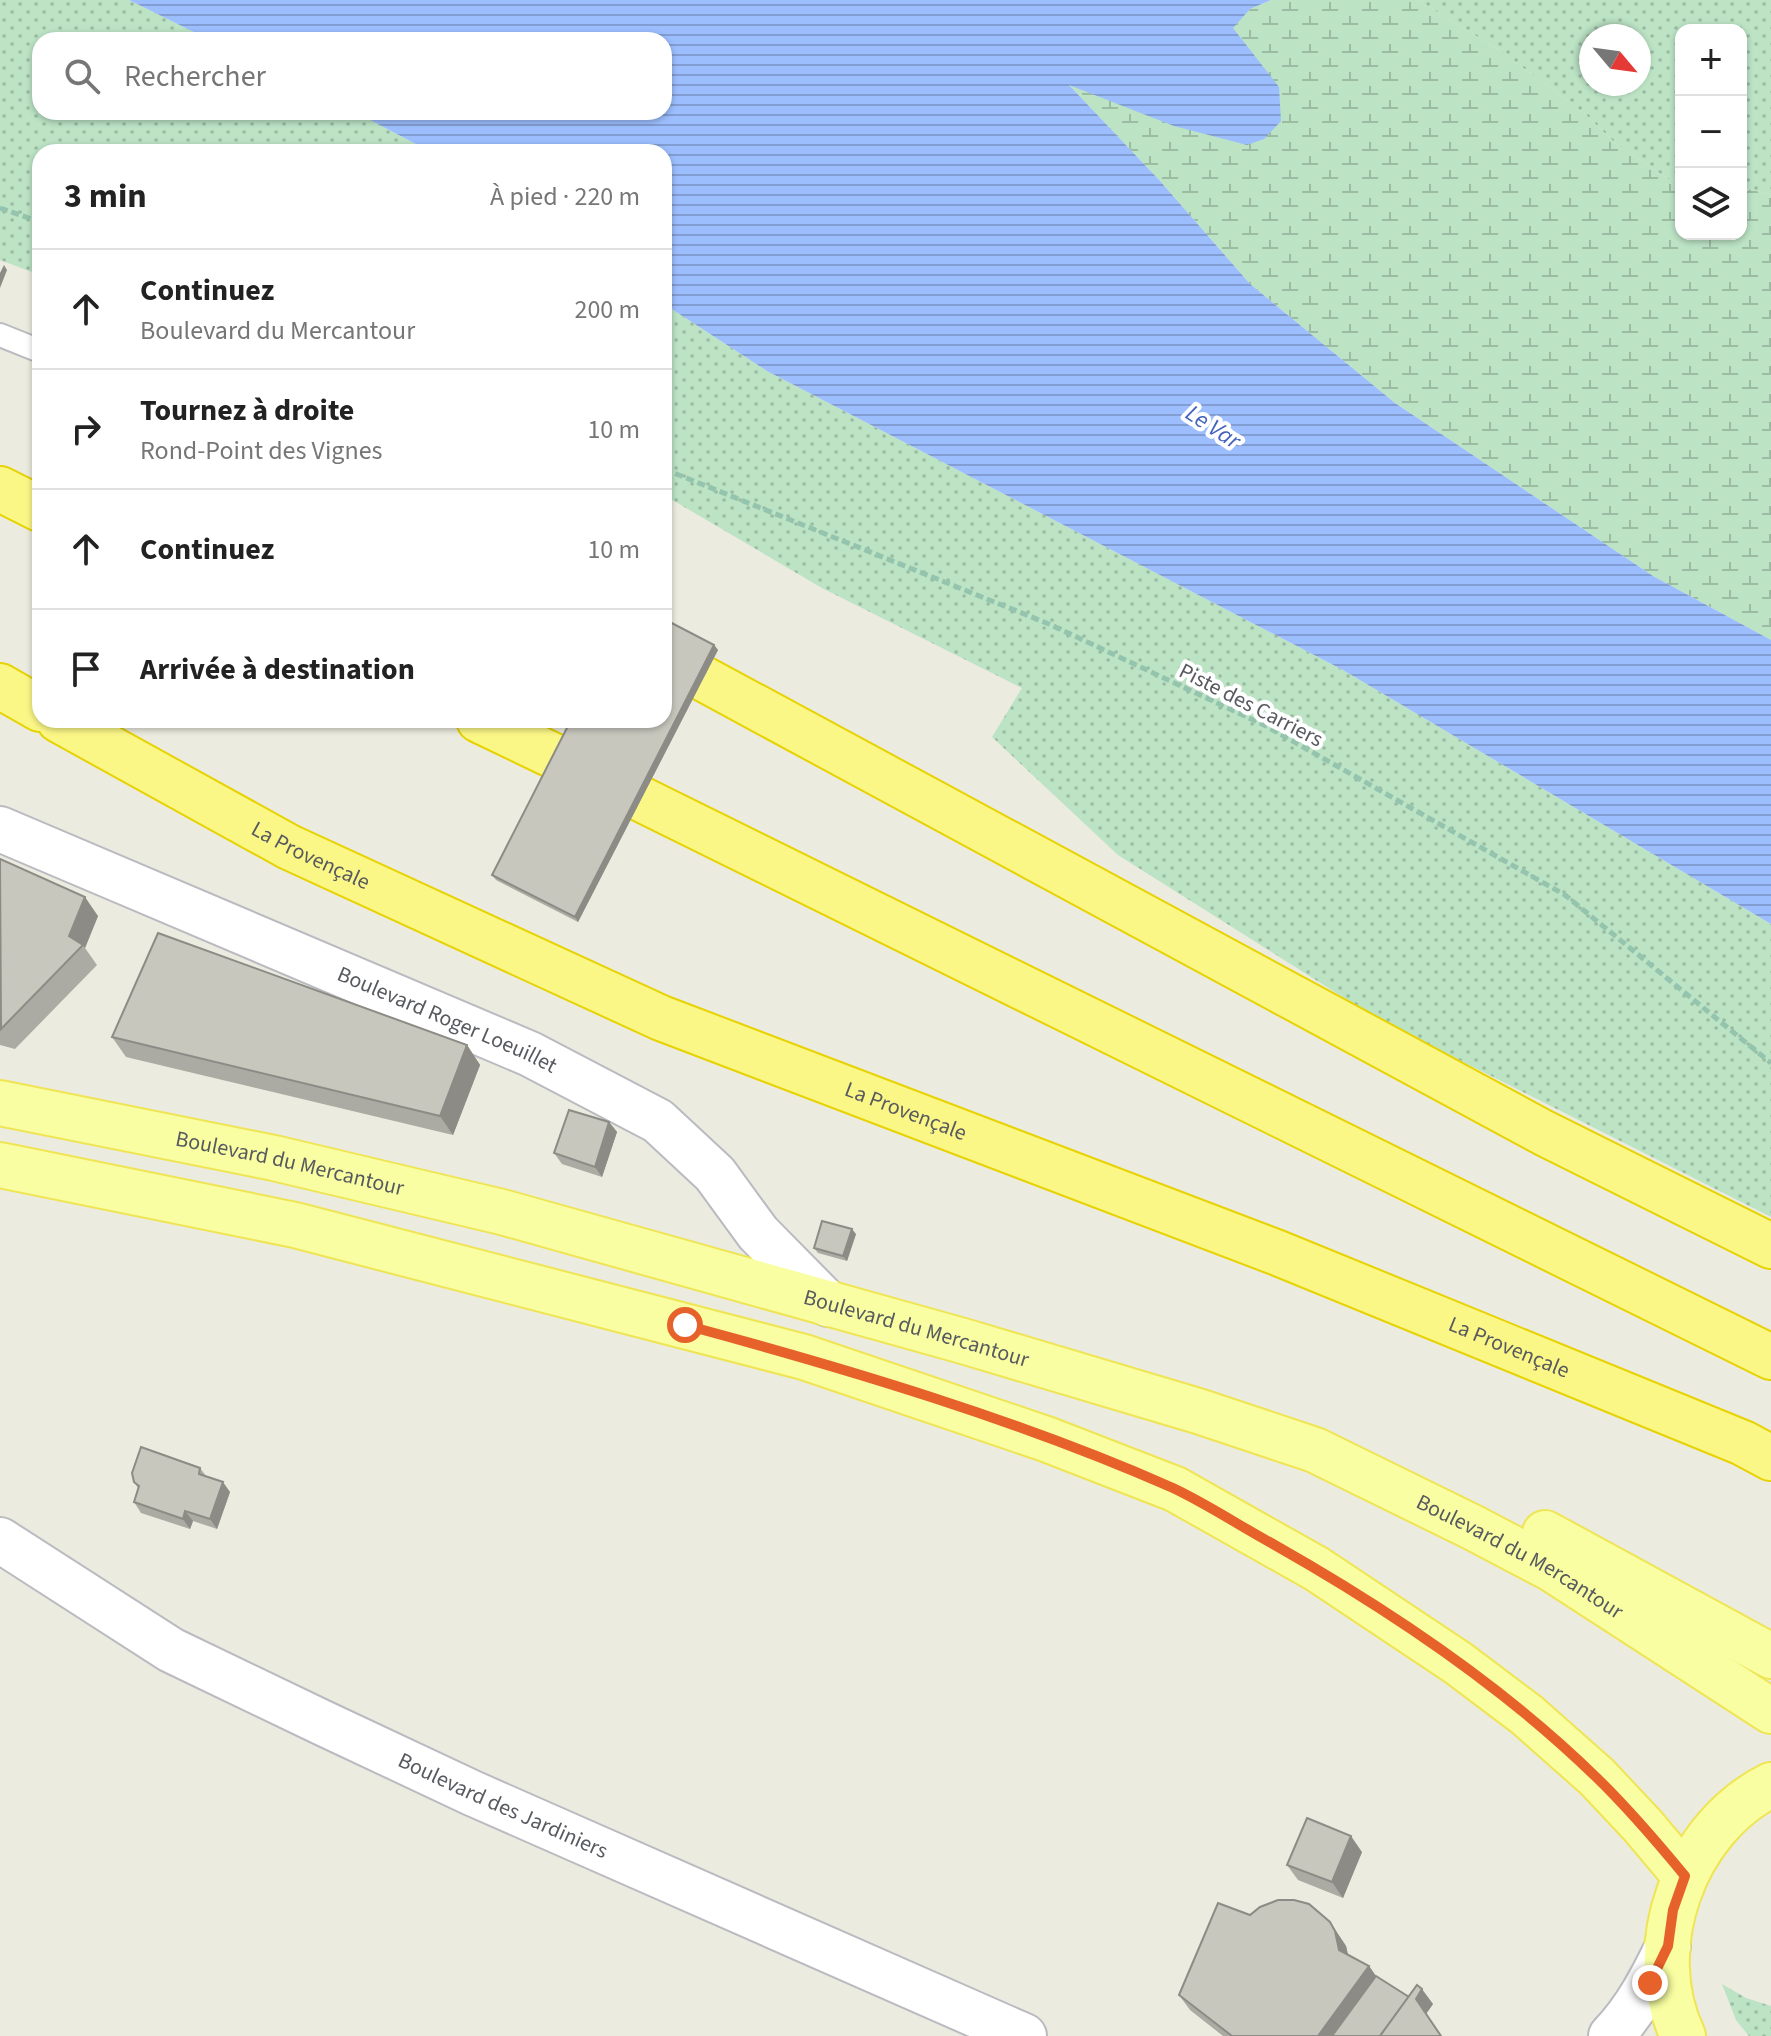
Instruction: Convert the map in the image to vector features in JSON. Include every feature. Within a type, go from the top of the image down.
[{"type":"highway","points":[[0,471],[32,479]]},
{"type":"highway","points":[[0,489],[32,505]]},
{"type":"highway","points":[[704,679],[1489,1104],[1771,1246]]},
{"type":"highway","points":[[0,686],[32,704]]},
{"type":"highway","name":"La Provençale","points":[[73,728],[289,847],[661,1018],[1278,1253],[1743,1443],[1771,1458]]},
{"type":"highway","points":[[496,728],[558,758]]},
{"type":"highway","points":[[641,799],[1771,1357]]},
{"type":"main road","name":"Boulevard du Mercantour","points":[[0,1103],[274,1158],[502,1212],[1198,1411],[1315,1450],[1552,1569],[1771,1711]]},
{"type":"main road","points":[[0,1165],[295,1225],[804,1357],[944,1402],[1175,1489],[1317,1569],[1458,1663],[1516,1706],[1597,1777],[1685,1876]]},
{"type":"main road","points":[[1315,1450],[1550,1535],[1771,1656]]},
{"type":"main road","points":[[1683,2036],[1672,2003],[1668,1975],[1673,1910],[1685,1876],[1714,1830],[1755,1792],[1771,1785]]},
{"type":"street","name":"Boulevard Roger Loeuillet","points":[[0,829],[530,1054],[658,1121],[715,1174],[758,1233],[828,1304]]},
{"type":"street","name":"Boulevard des Jardiniers","points":[[0,1540],[171,1650],[472,1793],[1024,2036]]},
{"type":"street","points":[[1611,2036],[1650,1983],[1668,1946]]},
{"type":"lane","points":[[0,335],[32,348]]},
{"type":"path","points":[[0,208],[32,219]]},
{"type":"path","name":"Piste des Carriers","points":[[672,472],[1049,624],[1266,726],[1565,895],[1771,1063]]},
{"type":"green space","points":[[0,0],[129,0],[194,32],[32,32],[32,120],[370,120],[416,144],[32,144],[32,272],[0,260]]},
{"type":"green space","points":[[1271,0],[1418,0],[1502,52],[1585,114],[1615,143],[1668,179],[1675,180],[1675,240],[1747,240],[1747,189],[1771,194],[1771,640],[1653,576],[1395,403],[1250,284],[1160,181],[1067,83],[1120,103],[1252,54],[1232,28],[1250,9]]},
{"type":"green space","points":[[1418,0],[1771,0],[1771,194],[1747,189],[1747,24],[1675,24],[1675,180],[1668,179],[1615,143],[1585,114],[1502,52]]},
{"type":"green space","points":[[672,309],[767,371],[1343,670],[1771,924],[1771,1217],[1376,1018],[1118,855],[992,737],[1022,688],[822,588],[672,500]]},
{"type":"green space","points":[[1722,1984],[1746,1998],[1771,2006],[1771,2036],[1749,2036],[1736,2020]]},
{"type":"water","name":"Le Var","points":[[129,0],[1271,0],[1250,9],[1233,28],[1279,87],[1281,121],[1264,139],[1247,145],[1174,126],[1069,85],[1160,181],[1250,284],[1395,403],[1653,576],[1771,640],[1771,924],[1343,670],[767,371],[672,309],[672,144],[416,144],[370,120],[672,120],[672,32],[194,32]]},
{"type":"building","points":[[672,623],[714,645],[672,727]]},
{"type":"building","points":[[567,728],[672,728],[575,917],[492,875]]},
{"type":"building","points":[[0,859],[85,897],[69,936],[83,945],[1,1029]]},
{"type":"building","points":[[158,933],[467,1045],[440,1116],[112,1037]]},
{"type":"building","points":[[569,1110],[609,1122],[595,1167],[554,1153]]},
{"type":"building","points":[[822,1221],[852,1229],[843,1256],[814,1248]]},
{"type":"building","points":[[141,1447],[200,1468],[199,1474],[223,1482],[210,1519],[185,1511],[183,1519],[134,1502],[139,1486],[134,1482],[132,1473]]},
{"type":"building","points":[[1307,1818],[1351,1836],[1332,1882],[1287,1865]]},
{"type":"building","points":[[1278,1900],[1309,1904],[1330,1922],[1339,1950],[1369,1966],[1318,2036],[1232,2036],[1179,1995],[1218,1903],[1250,1915]]},
{"type":"building","points":[[1376,1976],[1409,1997],[1380,2036],[1332,2036]]},
{"type":"building","points":[[1417,1985],[1422,1989],[1416,1999],[1441,2036],[1380,2036]]},
{"type":"route","points":[[685,1325],[804,1357],[944,1402],[1175,1489],[1317,1569],[1387,1614],[1527,1715],[1597,1777],[1685,1876],[1673,1910],[1668,1946],[1650,1983]]}]
